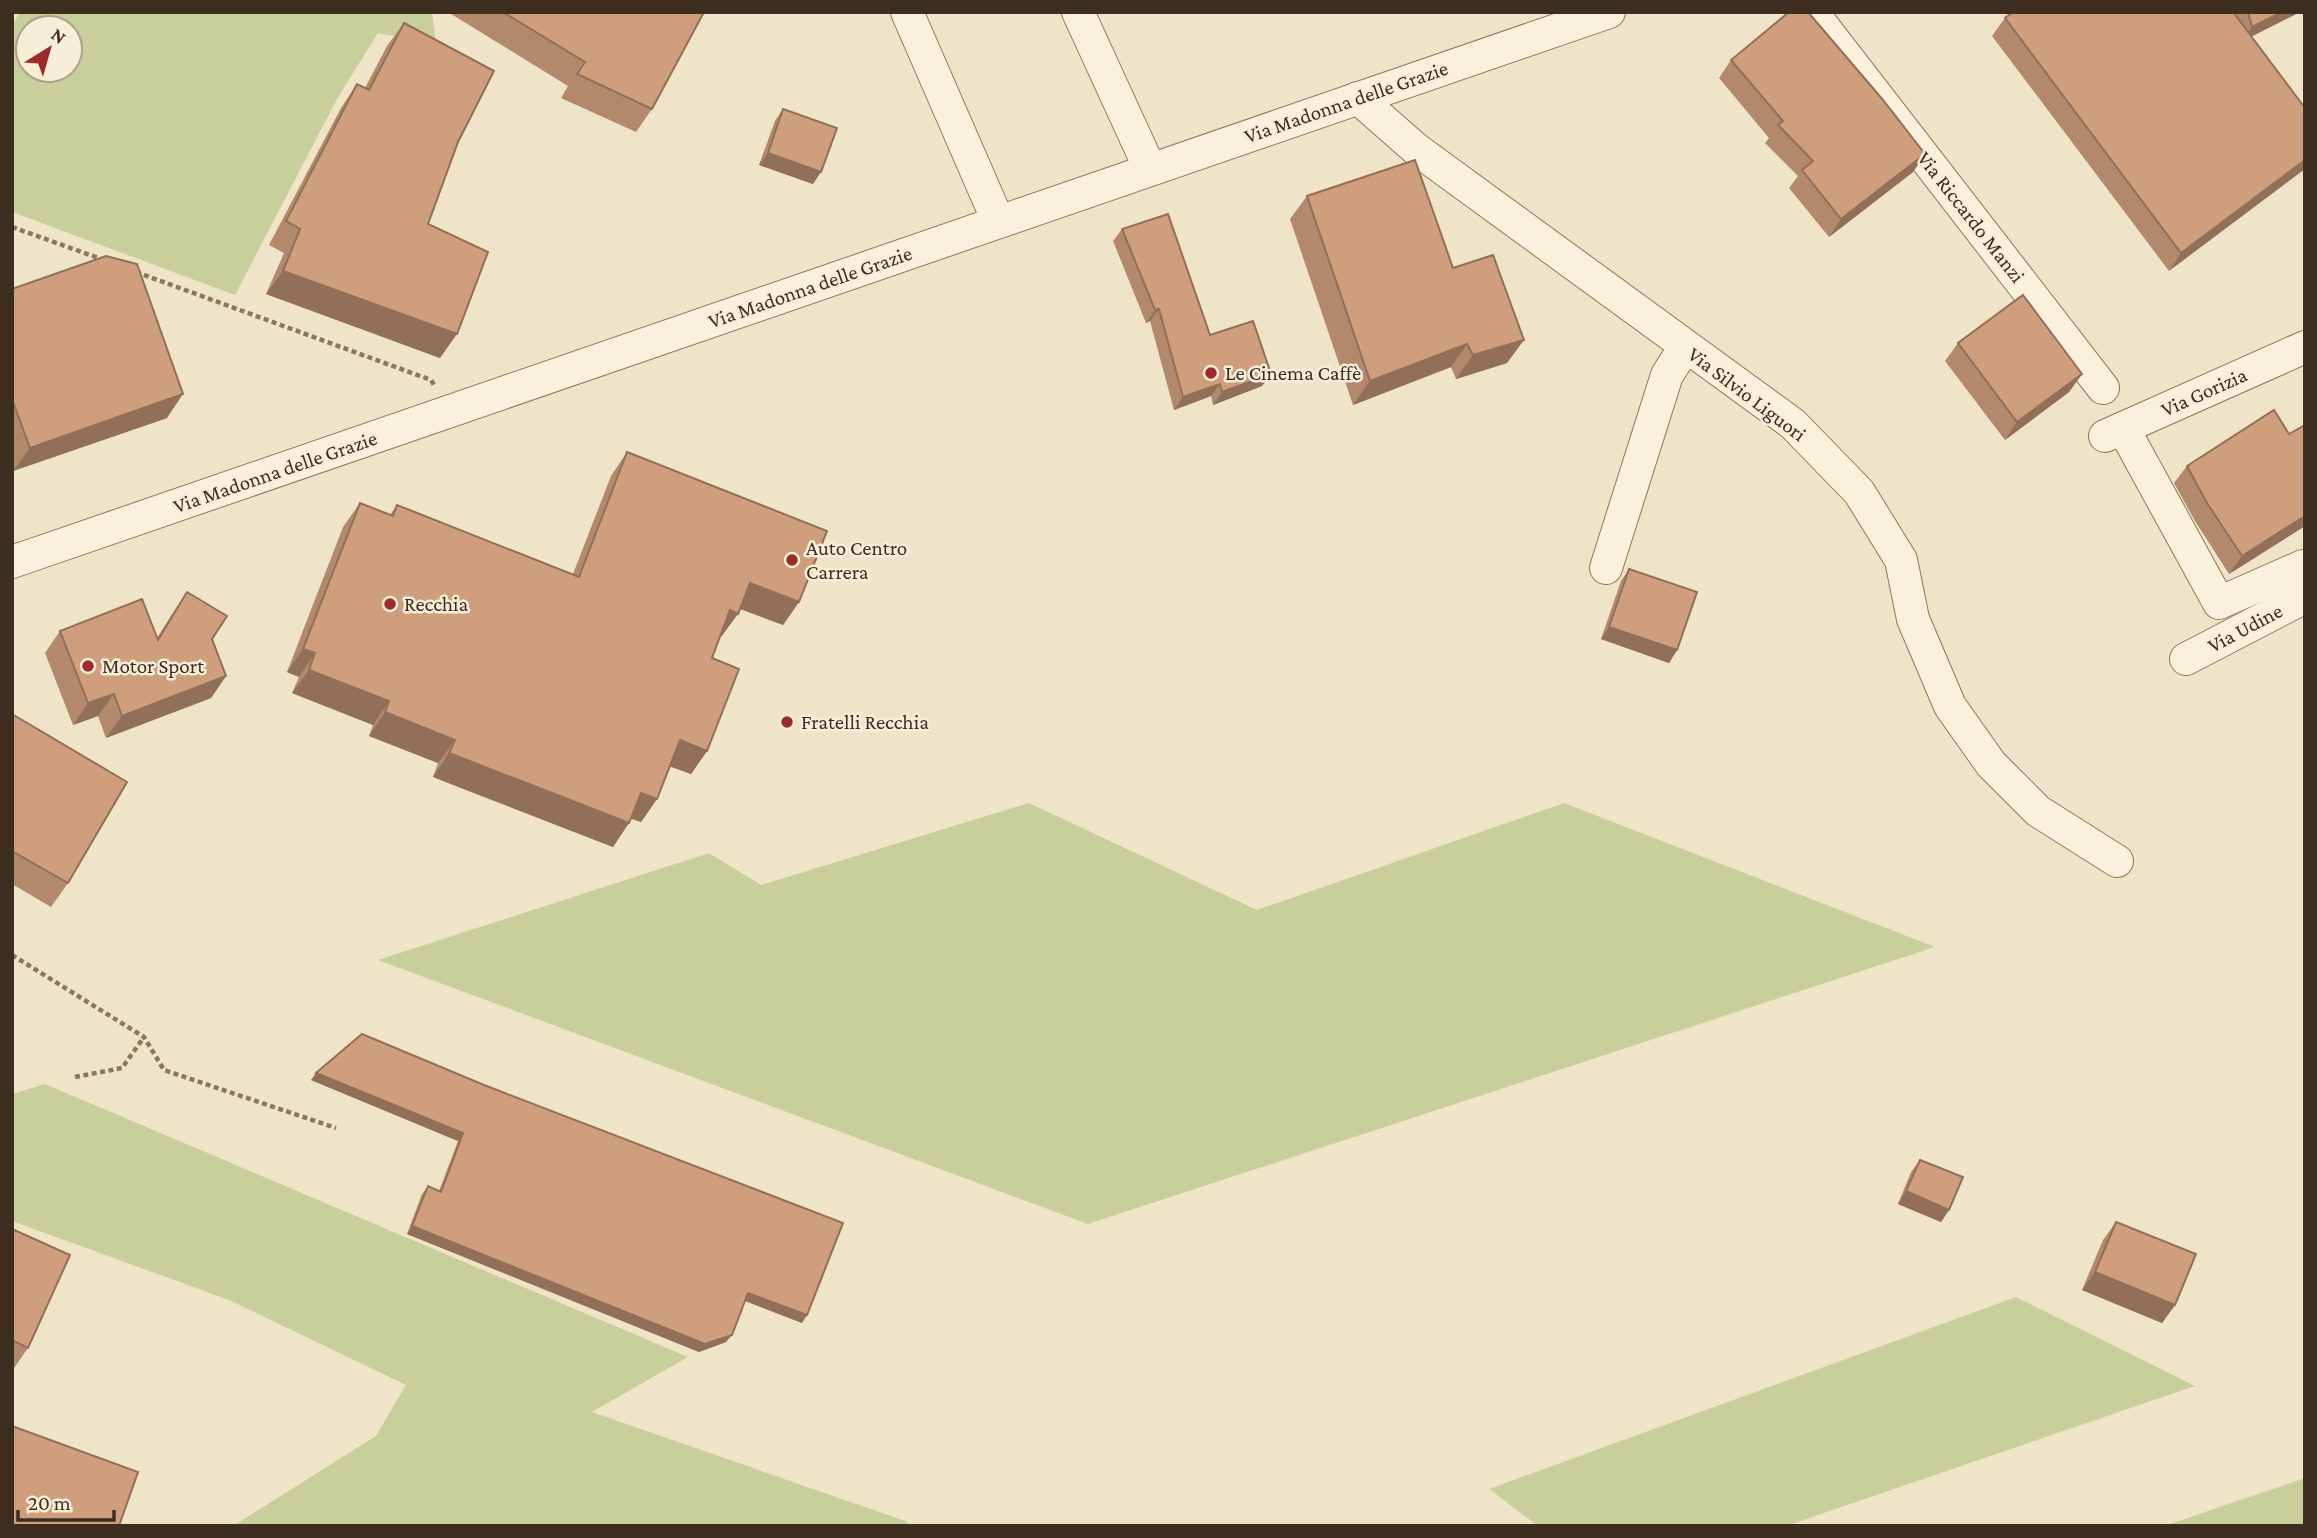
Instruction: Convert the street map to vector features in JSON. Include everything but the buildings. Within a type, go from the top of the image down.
[{"type":"street","points":[[907,12],[998,221]]},
{"type":"street","points":[[1078,12],[1150,169]]},
{"type":"street","name":"Via Madonna delle Grazie","points":[[12,562],[1358,98],[1545,22],[1609,12]]},
{"type":"street","name":"Via Riccardo Manzi","points":[[1812,12],[2103,388]]},
{"type":"street","name":"Via Silvio Liguori","points":[[1358,98],[1416,149],[1793,425],[1859,492],[1901,560],[1913,619],[1950,706],[1991,764],[2038,811],[2117,861]]},
{"type":"street","points":[[1606,568],[1667,375],[1685,347]]},
{"type":"street","name":"Via Gorizia","points":[[2304,582],[2219,603],[2113,433],[2305,347]]},
{"type":"street","name":"Via Udine","points":[[2186,659],[2304,582]]},
{"type":"path","points":[[12,227],[104,260]]},
{"type":"path","points":[[130,270],[431,380],[450,413]]},
{"type":"path","points":[[12,955],[144,1037],[164,1070],[336,1128]]},
{"type":"path","points":[[75,1077],[122,1068],[144,1037]]},
{"type":"green space","points":[[20,12],[432,12],[436,44],[378,33],[337,99],[235,295],[12,212],[14,22],[14,84],[84,84],[84,14],[19,14]]},
{"type":"green space","points":[[1029,803],[1257,910],[1564,803],[1935,947],[1088,1224],[378,960],[709,853],[761,885]]},
{"type":"green space","points":[[45,1084],[688,1357],[592,1412],[908,1522],[906,1526],[233,1526],[376,1436],[406,1385],[229,1300],[12,1221],[12,1094]]},
{"type":"green space","points":[[2016,1297],[2195,1386],[1786,1526],[1538,1526],[1489,1489]]},
{"type":"green space","points":[[2305,1478],[2305,1526],[2164,1526]]},
{"type":"place","name":"Le Cinema Caffè","points":[[1211,373]]},
{"type":"place","name":"Auto Centro Carrera","points":[[792,560]]},
{"type":"place","name":"Recchia","points":[[390,604]]},
{"type":"place","name":"Motor Sport","points":[[88,666]]},
{"type":"place","name":"Fratelli Recchia","points":[[787,722]]}]
